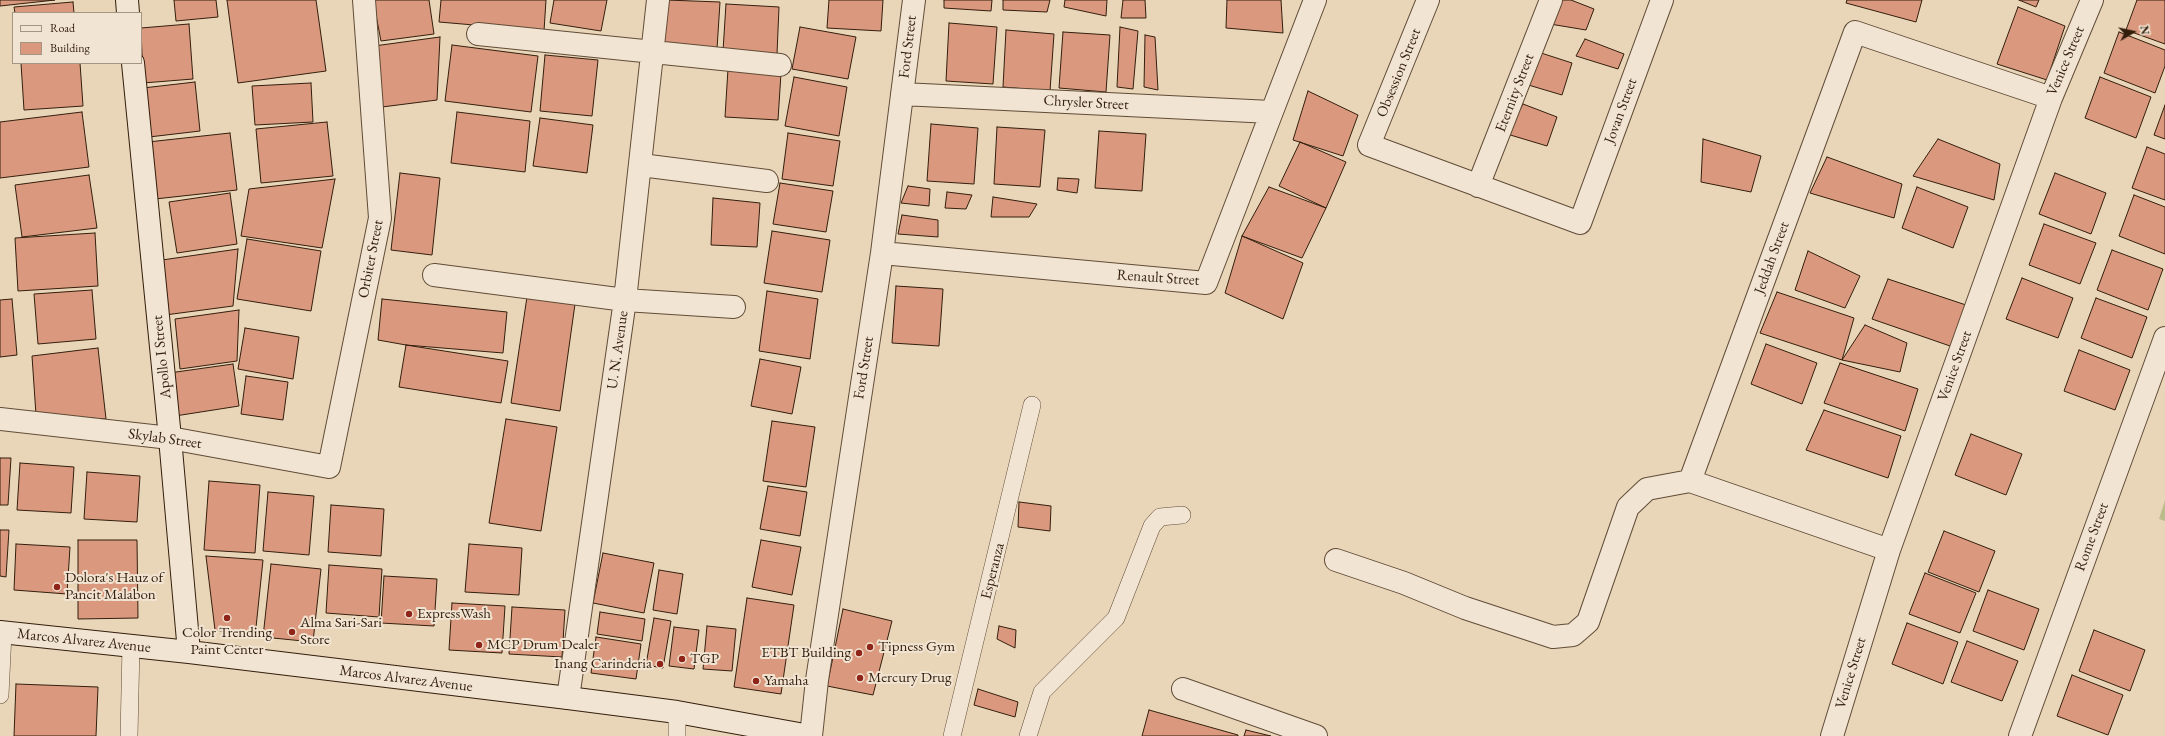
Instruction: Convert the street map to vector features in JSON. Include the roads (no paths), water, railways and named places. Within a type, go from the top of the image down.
[{"type":"street","points":[[127,0],[128,12]]},
{"type":"street","name":"Orbiter Street","points":[[329,467],[380,218],[364,0]]},
{"type":"street","name":"U. N. Avenue","points":[[568,698],[625,300],[641,166],[658,0]]},
{"type":"street","name":"Ford Street","points":[[810,736],[817,680],[882,253],[914,0]]},
{"type":"street","name":"Renault Street","points":[[882,253],[1206,283],[1315,0]]},
{"type":"street","name":"Obsession Street","points":[[1428,0],[1369,145],[1478,186]]},
{"type":"street","name":"Eternity Street","points":[[1478,186],[1551,0]]},
{"type":"street","name":"Jovan Street","points":[[1478,186],[1580,223],[1662,0]]},
{"type":"street","name":"Venice Street","points":[[1832,736],[1889,550],[2051,98],[2092,0]]},
{"type":"street","name":"Jeddah Street","points":[[1690,481],[1855,32],[2051,98]]},
{"type":"street","points":[[478,34],[780,65]]},
{"type":"street","name":"Apollo I Street","points":[[133,64],[170,438],[189,652]]},
{"type":"street","name":"Chrysler Street","points":[[902,94],[1271,112]]},
{"type":"street","points":[[641,166],[766,181]]},
{"type":"street","points":[[434,275],[625,300],[734,307]]},
{"type":"street","name":"Rome Street","points":[[2020,736],[2165,338]]},
{"type":"street","name":"Skylab Street","points":[[0,419],[170,438],[329,467]]},
{"type":"street","points":[[1336,560],[1404,583],[1465,608],[1553,637],[1573,635],[1588,622],[1628,507],[1647,489],[1690,481],[1889,550]]},
{"type":"street","name":"Marcos Alvarez Avenue","points":[[1,633],[189,652],[568,698],[677,712],[740,730],[810,736]]},
{"type":"street","points":[[1183,689],[1316,736]]},
{"type":"lane","name":"Esperanza","points":[[952,736],[1032,405]]},
{"type":"lane","points":[[1028,736],[1042,692],[1116,618],[1152,526],[1160,517],[1182,515]]},
{"type":"lane","points":[[0,695],[1,633]]},
{"type":"lane","points":[[129,736],[131,646]]},
{"type":"lane","points":[[677,712],[677,736]]},
{"type":"place","name":"Dolora's Hauz of Pancit Malabon","points":[[57,587]]},
{"type":"place","name":"ExpressWash","points":[[409,614]]},
{"type":"place","name":"Color Trending Paint Center","points":[[227,618]]},
{"type":"place","name":"Alma Sari-Sari Store","points":[[292,632]]},
{"type":"place","name":"MCP Drum Dealer","points":[[479,645]]},
{"type":"place","name":"Tipness Gym","points":[[870,647]]},
{"type":"place","name":"ETBT Building","points":[[859,653]]},
{"type":"place","name":"TGP","points":[[682,659]]},
{"type":"place","name":"Inang Carinderia","points":[[660,664]]},
{"type":"place","name":"Mercury Drug","points":[[860,678]]},
{"type":"place","name":"Yamaha","points":[[756,681]]}]
